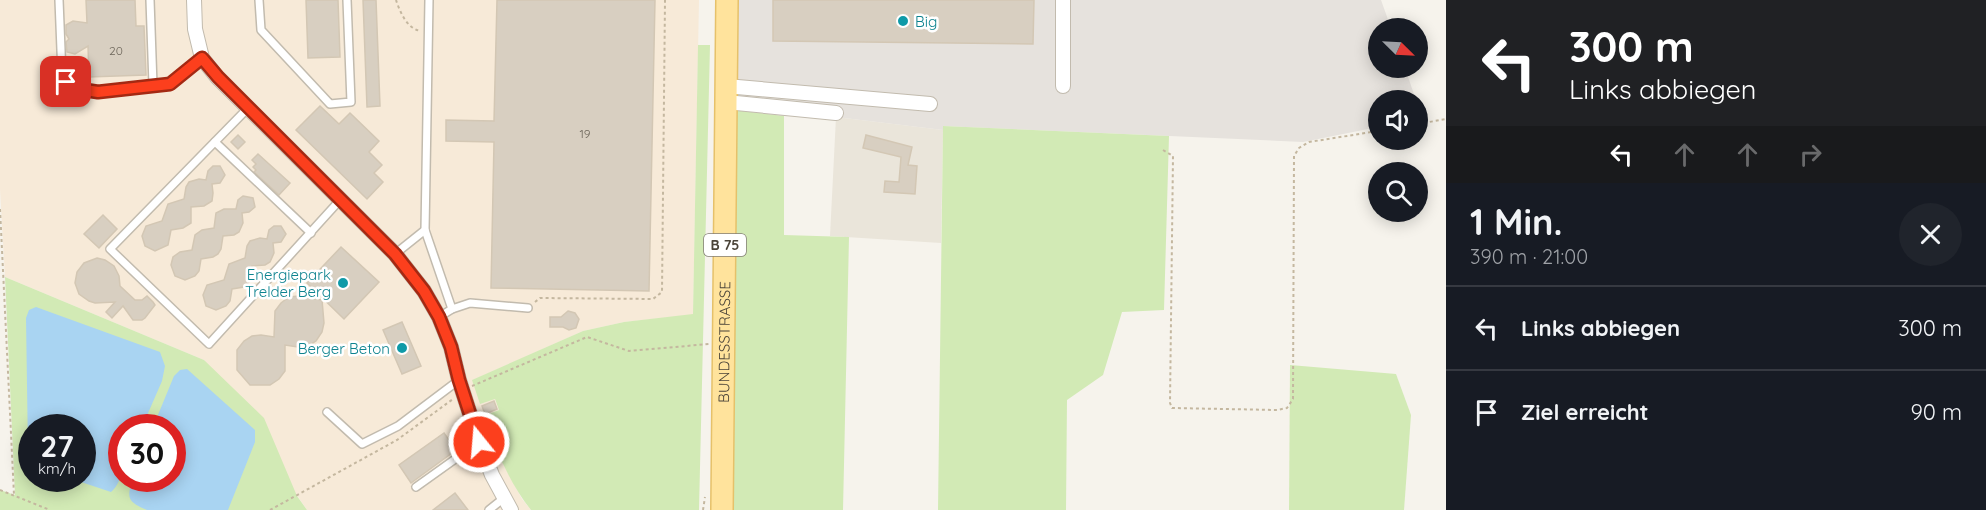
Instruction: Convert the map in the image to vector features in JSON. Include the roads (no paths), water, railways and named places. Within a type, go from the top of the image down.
[{"type":"main road","name":"BUNDESSTRASSE","points":[[722,510],[727,0]]},
{"type":"street","points":[[194,0],[195,29],[202,58],[248,108],[395,254],[424,291],[439,317],[451,347],[479,442],[507,504]]},
{"type":"street","points":[[1063,0],[1063,86]]},
{"type":"street","points":[[726,94],[930,104]]},
{"type":"street","points":[[726,94],[836,113]]},
{"type":"lane","points":[[59,0],[62,75],[66,82],[79,89],[98,92],[170,84],[202,58]]},
{"type":"lane","points":[[150,0],[153,85]]},
{"type":"lane","points":[[259,0],[261,30],[330,104],[351,102],[347,0]]},
{"type":"lane","points":[[429,0],[425,231],[452,309]]},
{"type":"lane","points":[[248,108],[110,249],[209,344],[340,200]]},
{"type":"lane","points":[[215,142],[310,233]]},
{"type":"lane","points":[[395,254],[425,231]]},
{"type":"lane","points":[[439,317],[452,309],[470,303],[528,308]]},
{"type":"lane","points":[[327,412],[362,444],[398,426],[461,386]]},
{"type":"lane","points":[[416,487],[479,442]]},
{"type":"lane","points":[[489,510],[507,504]]},
{"type":"water","points":[[36,307],[160,352],[165,366],[162,381],[148,414],[108,414],[108,491],[96,487],[96,414],[27,414],[26,318],[29,310]]},
{"type":"water","points":[[187,369],[255,430],[255,442],[228,510],[147,510],[130,499],[130,492],[186,492],[186,414],[158,414],[174,376],[180,370]]},
{"type":"place","name":"Big","points":[[903,21]]},
{"type":"place","name":"Energiepark Trelder Berg","points":[[343,283]]},
{"type":"place","name":"Berger Beton","points":[[402,348]]}]
